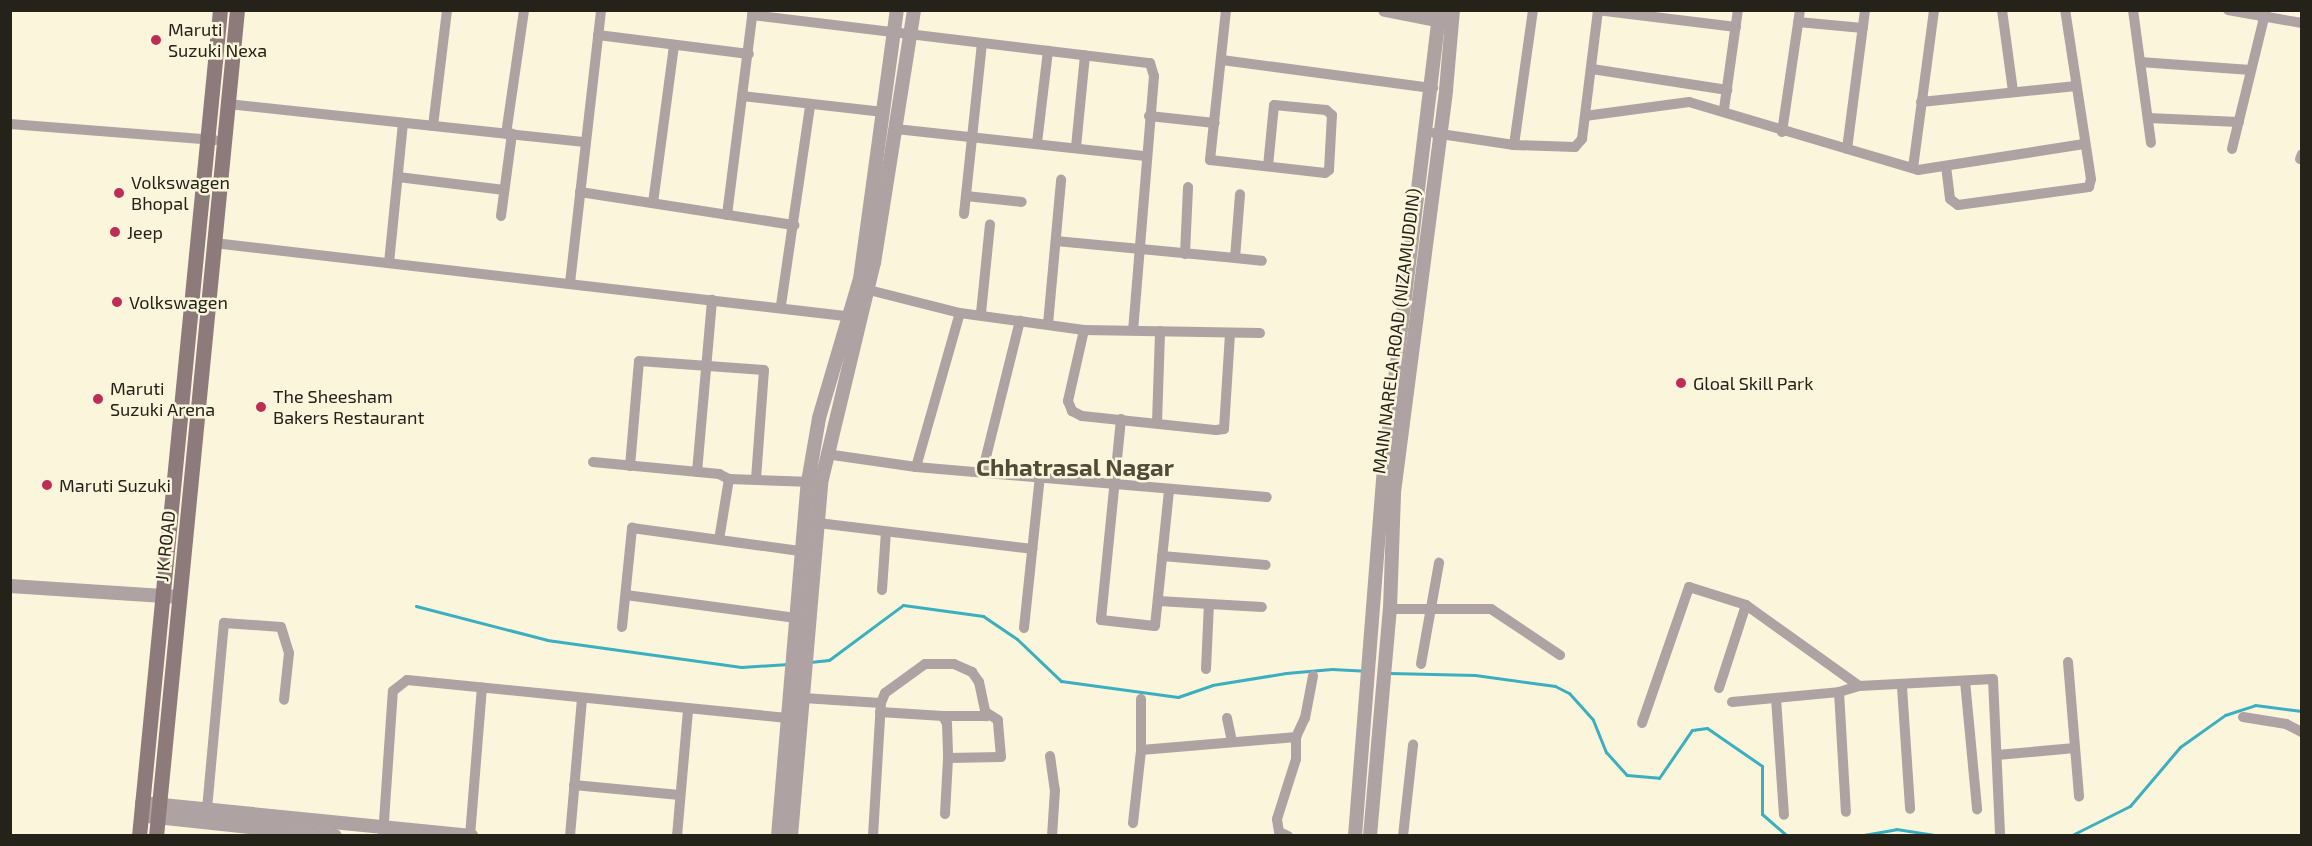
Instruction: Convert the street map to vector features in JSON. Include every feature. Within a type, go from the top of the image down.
[{"type":"main road","name":"J K ROAD","points":[[139,836],[220,10]]},
{"type":"main road","name":"J K ROAD","points":[[156,836],[237,10]]},
{"type":"street","points":[[433,126],[447,10]]},
{"type":"street","points":[[501,216],[524,10]]},
{"type":"street","points":[[570,283],[601,10]]},
{"type":"street","points":[[863,289],[897,10]]},
{"type":"street","points":[[778,836],[794,719],[803,698],[805,682],[810,522],[819,418],[863,289],[896,129],[914,10]]},
{"type":"street","points":[[1226,10],[1210,160],[1268,165],[1329,170],[1332,115],[1326,110],[1274,105],[1268,165]]},
{"type":"street","points":[[1385,10],[1446,16]]},
{"type":"street","points":[[1514,145],[1533,10]]},
{"type":"street","points":[[1724,110],[1738,10]]},
{"type":"street","points":[[1847,149],[1865,10]]},
{"type":"street","points":[[1913,168],[1934,10]]},
{"type":"street","points":[[2002,10],[2013,90]]},
{"type":"street","points":[[1946,165],[1950,199],[1958,206],[2089,187],[2091,179],[2084,144],[2066,10]]},
{"type":"street","points":[[2133,10],[2151,143]]},
{"type":"street","points":[[2228,10],[2265,13],[2301,23]]},
{"type":"street","points":[[1431,133],[1514,145],[1575,147],[1582,139],[1598,11],[1674,15],[1736,27]]},
{"type":"street","points":[[728,215],[749,54],[752,13],[894,34],[1150,63],[1154,76],[1133,330]]},
{"type":"street","points":[[2232,149],[2265,13]]},
{"type":"street","name":"MAIN NARELA ROAD (NIZAMUDDIN)","points":[[1370,836],[1390,609],[1394,492],[1431,133],[1433,88],[1446,16]]},
{"type":"street","name":"MAIN NARELA ROAD (NIZAMUDDIN)","points":[[1355,836],[1384,470],[1446,16]]},
{"type":"street","points":[[1782,132],[1799,16],[1863,28]]},
{"type":"street","points":[[598,35],[749,54]]},
{"type":"street","points":[[963,214],[982,44]]},
{"type":"street","points":[[653,203],[674,45]]},
{"type":"street","points":[[1037,143],[1048,51]]},
{"type":"street","points":[[1076,147],[1086,55]]},
{"type":"street","points":[[1222,60],[1433,88]]},
{"type":"street","points":[[2140,62],[2251,70]]},
{"type":"street","points":[[1592,69],[1727,90]]},
{"type":"street","points":[[1921,102],[2013,90],[2076,86]]},
{"type":"street","points":[[742,96],[883,112]]},
{"type":"street","points":[[1585,116],[1689,102],[1724,110],[1782,132],[1913,168],[2084,144]]},
{"type":"street","points":[[228,104],[585,142]]},
{"type":"street","points":[[781,305],[810,105]]},
{"type":"street","points":[[1149,116],[1215,123]]},
{"type":"street","points":[[2148,118],[2239,122]]},
{"type":"street","points":[[389,263],[403,123]]},
{"type":"street","points":[[10,124],[224,141]]},
{"type":"street","points":[[896,129],[1146,156]]},
{"type":"street","points":[[398,177],[504,190]]},
{"type":"street","points":[[1048,324],[1061,180]]},
{"type":"street","points":[[1185,254],[1188,187]]},
{"type":"street","points":[[580,192],[794,225]]},
{"type":"street","points":[[1235,258],[1239,194]]},
{"type":"street","points":[[966,196],[1022,202]]},
{"type":"street","points":[[981,313],[990,224]]},
{"type":"street","points":[[1056,241],[1262,261]]},
{"type":"street","points":[[214,243],[712,300],[781,305],[854,317]]},
{"type":"street","points":[[863,289],[960,313],[981,313],[1084,330],[1260,333]]},
{"type":"street","points":[[697,472],[712,300]]},
{"type":"street","points":[[916,467],[960,313]]},
{"type":"street","points":[[815,482],[826,454],[854,317]]},
{"type":"street","points":[[981,473],[1020,321]]},
{"type":"street","points":[[1084,330],[1068,401],[1072,411],[1082,416],[1224,429],[1230,333]]},
{"type":"street","points":[[1157,423],[1160,331]]},
{"type":"street","points":[[630,466],[639,361],[764,370],[756,480]]},
{"type":"street","points":[[1121,419],[1101,620],[1155,626],[1169,490]]},
{"type":"street","points":[[826,454],[916,467],[1268,497]]},
{"type":"street","points":[[594,462],[697,472],[729,479],[815,482]]},
{"type":"street","points":[[1024,628],[1040,477]]},
{"type":"street","points":[[718,540],[729,479]]},
{"type":"street","points":[[810,522],[1032,549]]},
{"type":"street","points":[[791,836],[794,719],[791,679],[801,550],[810,522]]},
{"type":"street","points":[[622,627],[632,528],[801,550]]},
{"type":"street","points":[[882,590],[886,532]]},
{"type":"street","points":[[1162,556],[1266,565]]},
{"type":"street","points":[[1421,664],[1438,563]]},
{"type":"street","points":[[10,586],[179,597]]},
{"type":"street","points":[[1642,723],[1689,587],[1746,605],[1859,686]]},
{"type":"street","points":[[626,595],[797,618]]},
{"type":"street","points":[[1158,600],[1262,607]]},
{"type":"street","points":[[1206,669],[1209,604]]},
{"type":"street","points":[[1719,688],[1746,605]]},
{"type":"street","points":[[1390,609],[1491,609],[1560,655]]},
{"type":"street","points":[[207,809],[224,623],[281,627],[289,653],[284,700]]},
{"type":"street","points":[[2068,662],[2079,797]]},
{"type":"street","points":[[873,836],[881,707],[885,693],[925,664],[954,664],[972,672],[979,682],[987,713]]},
{"type":"street","points":[[1288,836],[1280,832],[1277,819],[1286,782],[1296,759],[1296,737],[1305,718],[1313,676]]},
{"type":"street","points":[[1732,702],[1839,692],[1859,686],[1902,687],[1993,679],[2000,836]]},
{"type":"street","points":[[383,831],[393,691],[398,684],[407,680],[794,719]]},
{"type":"street","points":[[1965,681],[1977,809]]},
{"type":"street","points":[[158,811],[207,809],[383,831],[470,835],[482,687]]},
{"type":"street","points":[[1902,687],[1910,809]]},
{"type":"street","points":[[1839,692],[1846,812]]},
{"type":"street","points":[[803,698],[943,716],[987,713],[998,720],[1001,757],[948,758]]},
{"type":"street","points":[[1776,698],[1784,815]]},
{"type":"street","points":[[570,836],[582,699]]},
{"type":"street","points":[[1133,823],[1141,750],[1141,699]]},
{"type":"street","points":[[677,836],[688,710]]},
{"type":"street","points":[[943,716],[947,724],[948,758],[945,814]]},
{"type":"street","points":[[2243,717],[2286,724],[2301,732]]},
{"type":"street","points":[[1227,718],[1232,741]]},
{"type":"street","points":[[1141,750],[1296,737]]},
{"type":"street","points":[[1403,836],[1413,745]]},
{"type":"street","points":[[1997,755],[2075,748]]},
{"type":"street","points":[[1050,756],[1055,790],[1052,836]]},
{"type":"street","points":[[574,785],[680,795]]},
{"type":"street","points":[[142,809],[258,832],[335,836]]},
{"type":"waterway","points":[[810,662],[829,660],[903,605],[983,616],[1017,639],[1061,681],[1178,697],[1212,685],[1286,673],[1332,669],[1365,671]]},
{"type":"waterway","points":[[416,606],[547,640],[741,667],[789,664]]},
{"type":"waterway","points":[[1390,673],[1475,675],[1555,686],[1569,693],[1593,720],[1606,752],[1627,775],[1659,778],[1692,730],[1707,728],[1762,766],[1762,814],[1787,836]]},
{"type":"waterway","points":[[2070,836],[2130,806],[2180,747],[2225,715],[2255,705],[2302,711]]},
{"type":"waterway","points":[[1858,836],[1896,829],[1942,836]]},
{"type":"place","name":"Maruti Suzuki Nexa","points":[[156,40]]},
{"type":"place","name":"Volkswagen Bhopal","points":[[119,193]]},
{"type":"place","name":"Jeep","points":[[115,232]]},
{"type":"place","name":"Volkswagen","points":[[117,302]]},
{"type":"place","name":"Gloal Skill Park","points":[[1681,383]]},
{"type":"place","name":"Maruti Suzuki Arena","points":[[98,399]]},
{"type":"place","name":"The Sheesham Bakers Restaurant","points":[[261,407]]},
{"type":"place","name":"Maruti Suzuki","points":[[47,485]]},
{"type":"district","name":"Chhatrasal Nagar","points":[[1075,467]]}]
